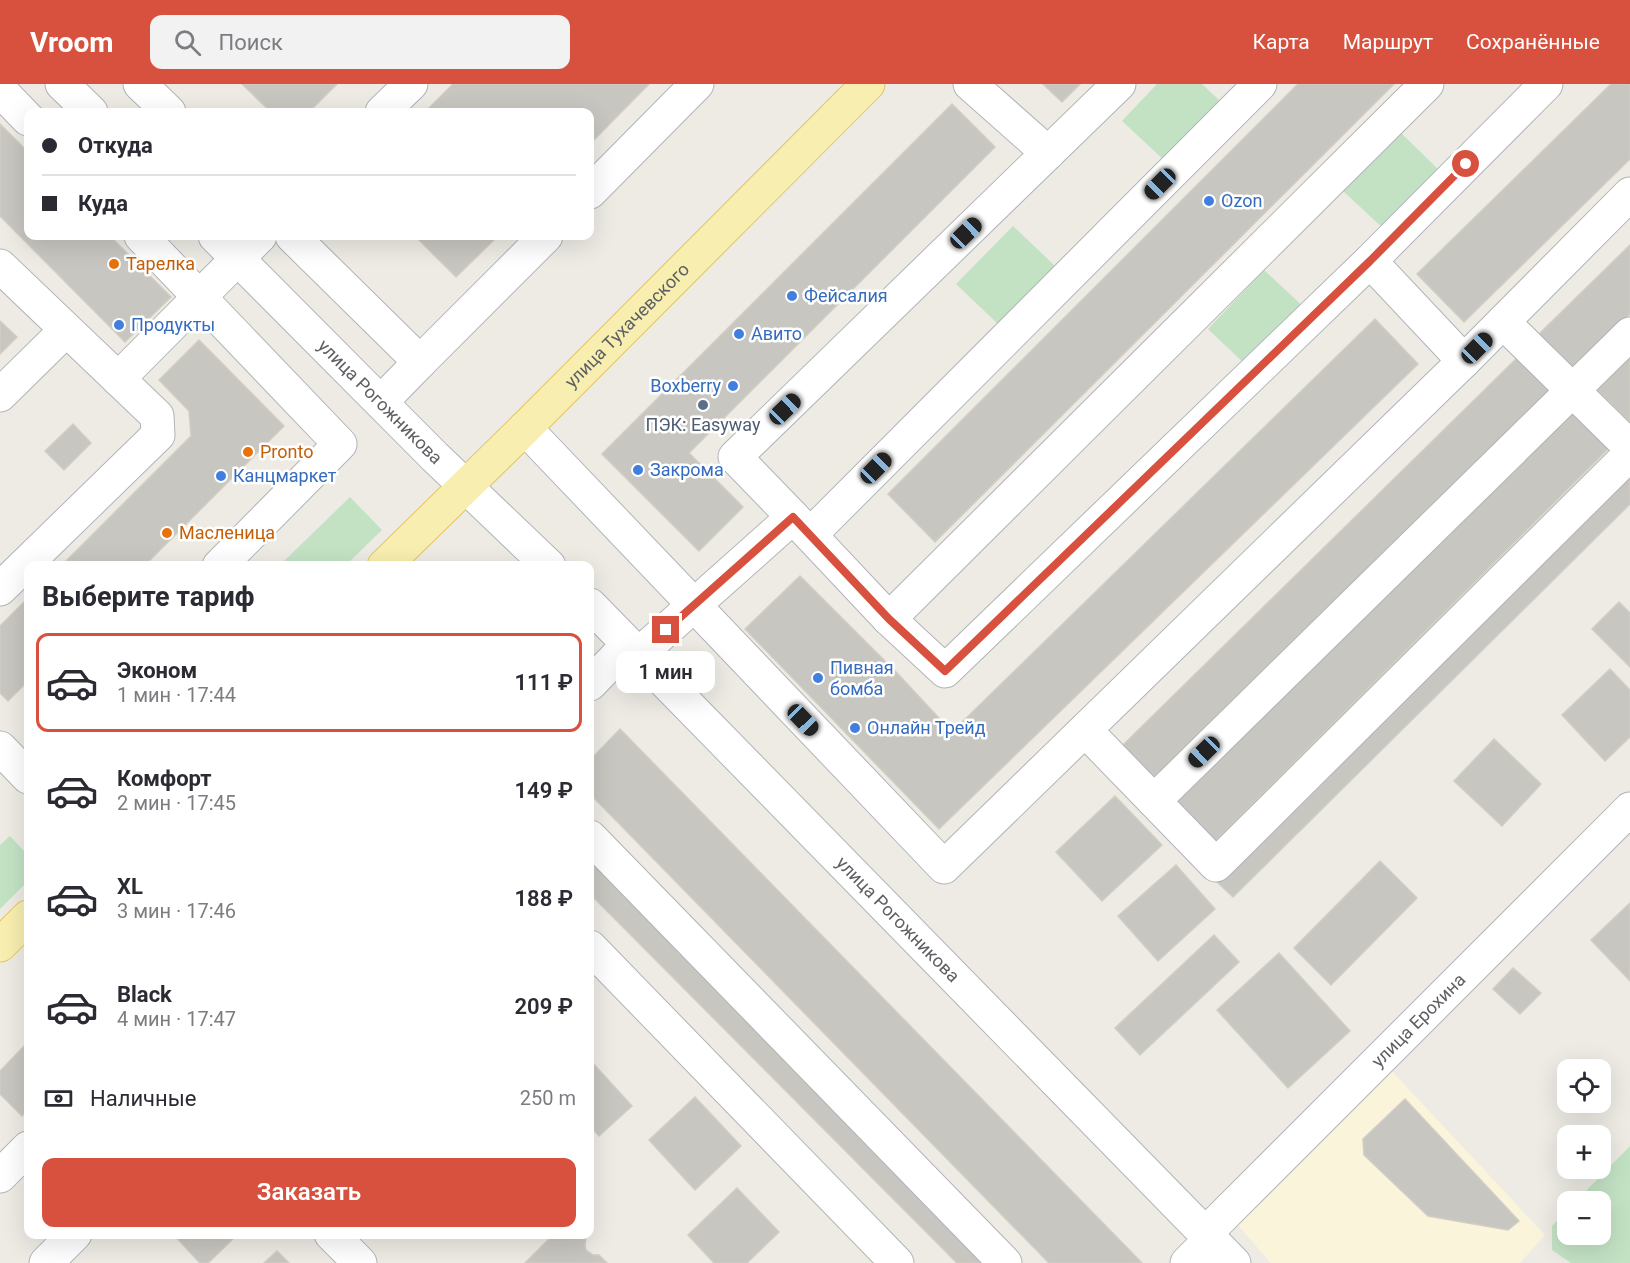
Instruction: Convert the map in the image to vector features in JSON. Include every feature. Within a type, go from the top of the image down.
[{"type":"main road","name":"улица Тухачевского","points":[[389,561],[868,84]]},
{"type":"main road","points":[[0,945],[24,921]]},
{"type":"street","points":[[62,84],[87,108]]},
{"type":"street","points":[[140,84],[165,108]]},
{"type":"street","points":[[386,108],[411,84]]},
{"type":"street","points":[[594,188],[697,84]]},
{"type":"street","points":[[970,84],[1048,153]]},
{"type":"street","points":[[1119,84],[735,458],[889,619],[945,671],[1370,261],[1546,84]]},
{"type":"street","points":[[594,681],[802,526],[1260,84]]},
{"type":"street","points":[[889,619],[1427,84]]},
{"type":"street","points":[[0,90],[24,115]]},
{"type":"street","points":[[525,428],[944,867],[1464,361],[1630,194]]},
{"type":"street","points":[[145,240],[340,444],[224,561]]},
{"type":"street","name":"улица Рогожникова","points":[[227,240],[249,247],[381,402],[544,561]]},
{"type":"street","points":[[296,240],[420,362]]},
{"type":"street","points":[[381,402],[542,240]]},
{"type":"street","points":[[118,379],[249,247]]},
{"type":"street","points":[[1370,261],[1464,361]]},
{"type":"street","points":[[0,266],[158,416],[158,435],[29,561]]},
{"type":"street","points":[[1503,322],[1630,447]]},
{"type":"street","points":[[0,395],[66,330]]},
{"type":"street","points":[[1154,801],[1630,334]]},
{"type":"street","points":[[1084,730],[1216,865],[1630,454]]},
{"type":"street","points":[[0,589],[24,566]]},
{"type":"street","name":"улица Рогожникова","points":[[594,609],[1234,1263]]},
{"type":"street","name":"улица Ерохина","points":[[1187,1263],[1208,1236],[1630,809]]},
{"type":"street","points":[[594,841],[1005,1263]]},
{"type":"street","points":[[594,951],[897,1263]]},
{"type":"street","points":[[45,1263],[70,1239]]},
{"type":"street","points":[[337,1239],[360,1263]]},
{"type":"shaded area","points":[[1389,1068],[1545,1235],[1520,1263],[1271,1263],[1235,1222]]},
{"type":"green space","points":[[1157,84],[1202,84],[1221,102],[1165,161],[1122,121]]},
{"type":"green space","points":[[1400,132],[1442,173],[1386,231],[1343,191]]},
{"type":"green space","points":[[1013,226],[1055,266],[999,325],[956,284]]},
{"type":"green space","points":[[1264,270],[1307,310],[1250,369],[1208,329]]},
{"type":"green space","points":[[350,497],[382,530],[350,561],[284,561]]},
{"type":"green space","points":[[10,836],[24,851],[24,885],[0,909],[0,845]]},
{"type":"green space","points":[[1630,1146],[1630,1263],[1571,1263],[1552,1250],[1552,1226],[1557,1221],[1557,1245],[1611,1245],[1611,1191],[1586,1191],[1598,1179],[1611,1179],[1611,1165]]},
{"type":"building","points":[[242,84],[337,84],[313,108],[267,108]]},
{"type":"building","points":[[453,84],[649,84],[594,140],[594,108],[429,108]]},
{"type":"building","points":[[1043,84],[1080,84],[1062,102]]},
{"type":"building","points":[[1298,84],[1394,84],[935,542],[888,494]]},
{"type":"building","points":[[1611,84],[1630,84],[1630,159],[1464,322],[1417,274]]},
{"type":"building","points":[[952,104],[995,147],[689,453],[743,507],[699,551],[602,454]]},
{"type":"building","points":[[0,124],[24,148],[24,240],[114,240],[171,297],[125,342],[0,216]]},
{"type":"building","points":[[419,240],[494,240],[456,277]]},
{"type":"building","points":[[1630,245],[1630,314],[1574,370],[1539,334]]},
{"type":"building","points":[[1375,319],[1418,364],[939,829],[745,629],[800,576],[899,675],[952,732]]},
{"type":"building","points":[[0,321],[17,337],[0,354]]},
{"type":"building","points":[[199,340],[284,426],[149,561],[66,561],[191,436],[189,411],[159,380]]},
{"type":"building","points":[[1630,351],[1630,423],[1593,386]]},
{"type":"building","points":[[1520,355],[1554,389],[1156,780],[1122,746]]},
{"type":"building","points":[[1572,405],[1612,445],[1214,842],[1174,802]]},
{"type":"building","points":[[73,424],[91,443],[64,470],[45,451]]},
{"type":"building","points":[[1630,471],[1630,504],[1233,897],[1216,881]]},
{"type":"building","points":[[24,602],[24,685],[8,701],[0,693],[0,626]]},
{"type":"building","points":[[1619,602],[1630,613],[1630,667],[1592,629]]},
{"type":"building","points":[[1610,669],[1630,690],[1630,737],[1605,761],[1562,715]]},
{"type":"building","points":[[620,729],[1142,1263],[1049,1263],[594,798],[594,756]]},
{"type":"building","points":[[1494,739],[1541,784],[1502,826],[1454,781]]},
{"type":"building","points":[[1115,796],[1162,845],[1102,901],[1056,852]]},
{"type":"building","points":[[1380,861],[1417,898],[1331,985],[1294,948]]},
{"type":"building","points":[[594,862],[994,1263],[957,1263],[594,898]]},
{"type":"building","points":[[1176,865],[1215,909],[1158,961],[1118,916]]},
{"type":"building","points":[[1630,903],[1630,981],[1591,940]]},
{"type":"building","points":[[1214,935],[1239,962],[1140,1055],[1115,1028]]},
{"type":"building","points":[[1279,953],[1350,1031],[1288,1088],[1217,1010]]},
{"type":"building","points":[[1513,968],[1541,993],[1520,1014],[1493,989]]},
{"type":"building","points":[[24,1046],[24,1114],[22,1116],[0,1094],[0,1071]]},
{"type":"building","points":[[594,1064],[632,1106],[599,1136],[594,1130]]},
{"type":"building","points":[[695,1097],[741,1146],[695,1190],[649,1140]]},
{"type":"building","points":[[1405,1099],[1519,1221],[1508,1230],[1428,1216],[1364,1155],[1363,1139]]},
{"type":"building","points":[[737,1188],[779,1232],[747,1263],[714,1263],[688,1235]]},
{"type":"building","points":[[178,1239],[233,1239],[208,1263],[200,1263]]},
{"type":"building","points":[[549,1239],[586,1239],[586,1250],[593,1255],[599,1255],[607,1263],[525,1263]]},
{"type":"building","points":[[277,1251],[289,1263],[264,1263]]},
{"type":"place","name":"Ozon","points":[[1209,201]]},
{"type":"place","name":"Тарелка","points":[[114,264]]},
{"type":"place","name":"Фейсалия","points":[[792,296]]},
{"type":"place","name":"Продукты","points":[[119,325]]},
{"type":"place","name":"Авито","points":[[739,334]]},
{"type":"place","name":"Boxberry","points":[[733,386]]},
{"type":"place","name":"ПЭК: Easyway","points":[[703,405]]},
{"type":"place","name":"Pronto","points":[[248,452]]},
{"type":"place","name":"Закрома","points":[[638,470]]},
{"type":"place","name":"Канцмаркет","points":[[221,476]]},
{"type":"place","name":"Масленица","points":[[167,533]]},
{"type":"place","name":"Пивная бомба","points":[[818,678]]},
{"type":"place","name":"Онлайн Трейд","points":[[855,728]]},
{"type":"route","points":[[666,630],[793,517],[889,619],[945,671],[1370,261],[1466,164]]}]
